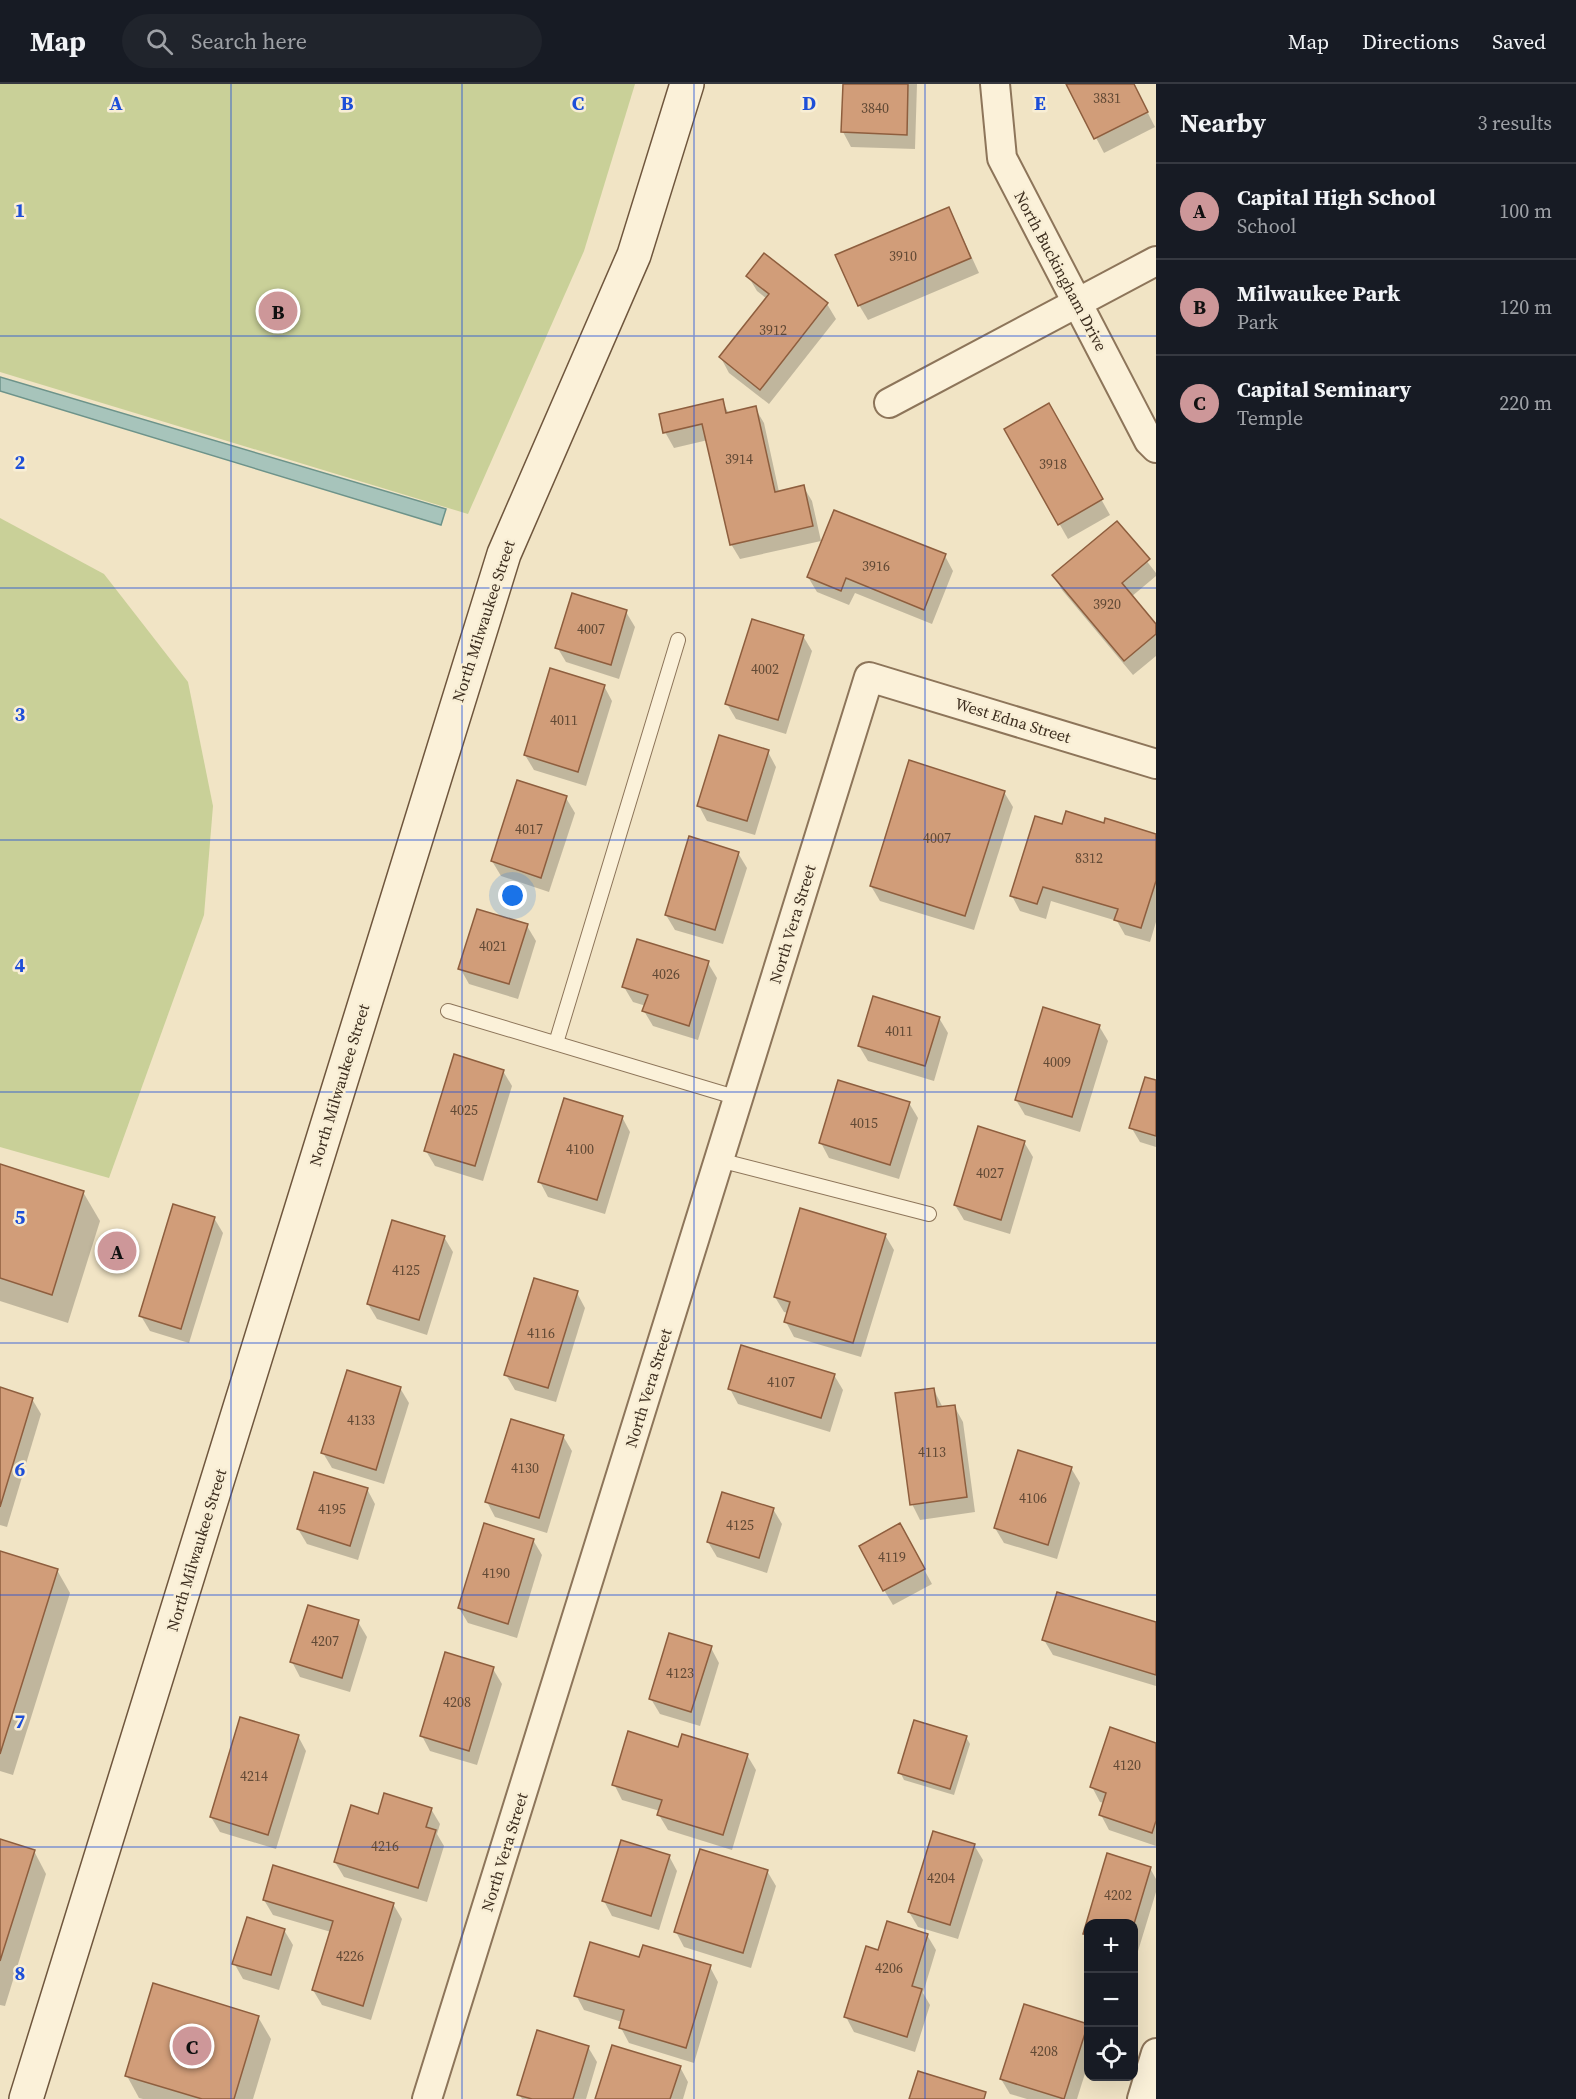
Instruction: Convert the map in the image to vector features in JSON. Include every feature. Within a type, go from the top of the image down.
[{"type":"street","name":"North Milwaukee Street","points":[[26,2099],[504,554],[634,255],[687,84]]},
{"type":"street","name":"North Buckingham Drive","points":[[995,84],[1002,158],[1149,441],[1156,448]]},
{"type":"street","points":[[889,403],[1156,261]]},
{"type":"street","name":"West Edna Street","points":[[869,677],[1156,764]]},
{"type":"street","name":"North Vera Street","points":[[427,2099],[869,677]]},
{"type":"street","points":[[1142,2099],[1156,2053]]},
{"type":"lane","points":[[556,1043],[678,640]]},
{"type":"lane","points":[[448,1011],[738,1098]]},
{"type":"lane","points":[[719,1160],[928,1214]]},
{"type":"green space","points":[[0,84],[635,84],[584,251],[468,514],[0,372]]},
{"type":"green space","points":[[0,518],[104,574],[188,682],[213,806],[204,915],[109,1178],[0,1147]]},
{"type":"water","points":[[0,377],[446,509],[441,525],[0,391]]},
{"type":"building","points":[[843,84],[908,84],[907,135],[841,132]]},
{"type":"building","points":[[1066,84],[1134,84],[1148,112],[1094,139]]},
{"type":"building","points":[[949,207],[971,258],[858,306],[835,255]]},
{"type":"building","points":[[764,253],[828,303],[760,390],[719,357],[769,294],[746,276]]},
{"type":"building","points":[[723,399],[726,413],[756,406],[775,492],[804,485],[813,526],[730,545],[702,424],[663,433],[659,414]]},
{"type":"building","points":[[1049,403],[1103,499],[1058,525],[1004,429]]},
{"type":"building","points":[[834,510],[946,554],[924,610],[846,578],[841,591],[807,577]]},
{"type":"building","points":[[1117,521],[1150,559],[1122,583],[1156,624],[1156,634],[1124,661],[1052,575]]},
{"type":"building","points":[[572,593],[627,610],[611,665],[555,648]]},
{"type":"building","points":[[752,619],[804,635],[778,720],[725,704]]},
{"type":"building","points":[[550,668],[605,685],[578,772],[524,755]]},
{"type":"building","points":[[719,735],[769,750],[747,821],[697,806]]},
{"type":"building","points":[[909,760],[1005,791],[965,916],[870,886]]},
{"type":"building","points":[[517,780],[567,796],[541,878],[491,861]]},
{"type":"building","points":[[1066,811],[1104,823],[1105,818],[1156,834],[1156,881],[1141,928],[1114,920],[1118,909],[1043,887],[1037,904],[1010,896],[1035,816],[1062,824]]},
{"type":"building","points":[[689,836],[739,852],[715,930],[665,915]]},
{"type":"building","points":[[477,909],[528,924],[509,984],[458,969]]},
{"type":"building","points":[[637,939],[709,961],[689,1026],[642,1011],[648,995],[622,987]]},
{"type":"building","points":[[873,996],[940,1017],[925,1066],[858,1046]]},
{"type":"building","points":[[1043,1007],[1100,1025],[1072,1117],[1015,1100]]},
{"type":"building","points":[[454,1054],[504,1070],[475,1166],[424,1151]]},
{"type":"building","points":[[1145,1077],[1156,1080],[1156,1136],[1129,1128]]},
{"type":"building","points":[[838,1080],[910,1102],[890,1165],[819,1143]]},
{"type":"building","points":[[564,1098],[623,1116],[597,1200],[538,1182]]},
{"type":"building","points":[[978,1126],[1025,1141],[1001,1220],[954,1205]]},
{"type":"building","points":[[0,1164],[84,1191],[52,1295],[0,1278]]},
{"type":"building","points":[[173,1204],[215,1217],[181,1329],[139,1316]]},
{"type":"building","points":[[800,1208],[886,1234],[853,1343],[784,1322],[790,1302],[774,1297]]},
{"type":"building","points":[[392,1220],[445,1236],[419,1320],[367,1304]]},
{"type":"building","points":[[534,1278],[578,1291],[548,1388],[504,1375]]},
{"type":"building","points":[[741,1345],[835,1374],[821,1418],[728,1389]]},
{"type":"building","points":[[347,1370],[401,1387],[376,1470],[321,1453]]},
{"type":"building","points":[[0,1387],[33,1398],[0,1507]]},
{"type":"building","points":[[934,1388],[937,1407],[955,1405],[967,1497],[910,1505],[895,1393]]},
{"type":"building","points":[[511,1419],[564,1435],[539,1518],[485,1502]]},
{"type":"building","points":[[1018,1450],[1072,1467],[1048,1545],[994,1528]]},
{"type":"building","points":[[314,1472],[368,1488],[350,1546],[297,1529]]},
{"type":"building","points":[[722,1492],[774,1508],[759,1558],[707,1542]]},
{"type":"building","points":[[484,1523],[534,1539],[508,1624],[458,1608]]},
{"type":"building","points":[[900,1523],[925,1569],[883,1591],[859,1546]]},
{"type":"building","points":[[0,1551],[58,1569],[0,1754]]},
{"type":"building","points":[[1057,1592],[1156,1622],[1156,1675],[1042,1640]]},
{"type":"building","points":[[308,1605],[359,1620],[342,1678],[290,1662]]},
{"type":"building","points":[[669,1633],[712,1646],[691,1712],[649,1699]]},
{"type":"building","points":[[445,1652],[494,1667],[469,1751],[420,1736]]},
{"type":"building","points":[[240,1717],[299,1735],[268,1835],[210,1817]]},
{"type":"building","points":[[914,1720],[967,1736],[950,1789],[898,1773]]},
{"type":"building","points":[[1110,1727],[1156,1743],[1156,1821],[1152,1833],[1099,1815],[1106,1793],[1090,1787]]},
{"type":"building","points":[[628,1731],[678,1747],[682,1734],[748,1754],[723,1835],[657,1815],[662,1800],[612,1785]]},
{"type":"building","points":[[384,1793],[432,1808],[426,1827],[436,1830],[418,1888],[334,1862],[351,1805],[378,1814]]},
{"type":"building","points":[[933,1831],[975,1844],[950,1925],[908,1912]]},
{"type":"building","points":[[0,1839],[35,1850],[0,1961]]},
{"type":"building","points":[[621,1840],[670,1855],[651,1916],[602,1901]]},
{"type":"building","points":[[700,1849],[768,1870],[743,1953],[674,1932]]},
{"type":"building","points":[[1107,1853],[1151,1867],[1135,1919],[1087,1919]]},
{"type":"building","points":[[273,1865],[394,1903],[363,2006],[312,1990],[333,1921],[263,1900]]},
{"type":"building","points":[[247,1917],[285,1929],[271,1975],[232,1964]]},
{"type":"building","points":[[887,1921],[928,1934],[912,1986],[922,1989],[907,2037],[844,2017],[866,1946],[878,1950]]},
{"type":"building","points":[[590,1942],[639,1957],[643,1945],[711,1965],[686,2048],[619,2028],[624,2010],[574,1996]]},
{"type":"building","points":[[153,1983],[259,2016],[234,2099],[202,2099],[125,2076]]},
{"type":"building","points":[[1024,2004],[1084,2023],[1084,2036],[1064,2099],[1000,2079]]},
{"type":"building","points":[[537,2030],[589,2046],[573,2099],[532,2099],[517,2095]]},
{"type":"building","points":[[612,2045],[681,2066],[670,2099],[595,2099]]},
{"type":"building","points":[[918,2071],[986,2092],[984,2099],[909,2099]]},
{"type":"place","name":"Milwaukee Park","points":[[278,311]]},
{"type":"place","name":"Capital High School","points":[[117,1251]]},
{"type":"place","name":"Capital Seminary","points":[[192,2046]]}]
